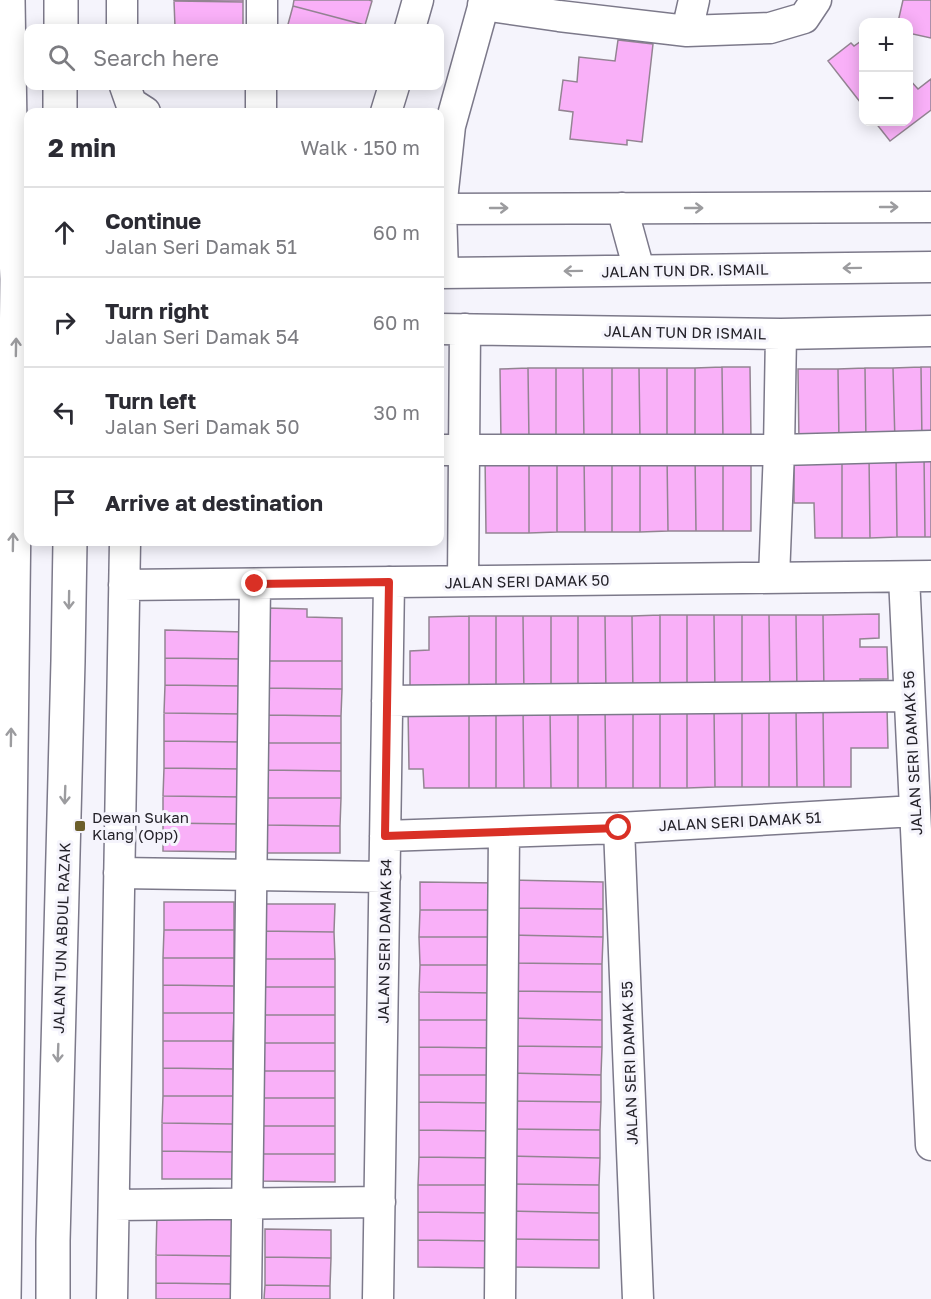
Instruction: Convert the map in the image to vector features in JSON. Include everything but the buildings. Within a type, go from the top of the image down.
[{"type":"main road","points":[[61,0],[61,24]]},
{"type":"main road","points":[[4,1299],[3,1032],[23,278],[15,232],[5,17]]},
{"type":"main road","points":[[60,90],[60,108]]},
{"type":"main road","name":"JALAN TUN ABDUL RAZAK","points":[[52,1299],[70,546]]},
{"type":"main road","points":[[34,1299],[53,1240]]},
{"type":"street","points":[[122,0],[122,24]]},
{"type":"street","points":[[262,0],[262,24]]},
{"type":"street","points":[[411,24],[418,0]]},
{"type":"street","points":[[687,31],[694,0]]},
{"type":"street","points":[[444,143],[445,127],[484,3],[561,8],[687,31],[770,28],[804,18],[816,0]]},
{"type":"street","points":[[261,90],[261,108]]},
{"type":"street","points":[[387,108],[393,90]]},
{"type":"street","points":[[444,209],[931,207]]},
{"type":"street","points":[[622,208],[639,270]]},
{"type":"street","name":"JALAN TUN DR. ISMAIL","points":[[444,273],[931,267]]},
{"type":"street","points":[[452,329],[452,450],[463,581]]},
{"type":"street","name":"JALAN TUN DR ISMAIL","points":[[452,329],[781,333],[931,331]]},
{"type":"street","points":[[774,578],[781,333]]},
{"type":"street","points":[[452,450],[779,450],[931,446]]},
{"type":"street","points":[[112,1299],[125,546]]},
{"type":"street","name":"JALAN SERI DAMAK 50","points":[[124,585],[917,576]]},
{"type":"street","name":"JALAN SERI DAMAK 56","points":[[917,576],[909,696],[931,1145]]},
{"type":"street","name":"JALAN SERI DAMAK 54","points":[[378,1299],[389,582]]},
{"type":"street","points":[[246,1299],[255,584]]},
{"type":"street","points":[[387,701],[909,696]]},
{"type":"street","name":"JALAN SERI DAMAK 51","points":[[385,836],[619,828],[915,812]]},
{"type":"street","name":"JALAN SERI DAMAK 55","points":[[619,828],[638,1299]]},
{"type":"street","points":[[500,1299],[504,832]]},
{"type":"street","points":[[119,873],[385,877]]},
{"type":"street","points":[[114,1205],[380,1202]]},
{"type":"place","name":"Dewan Sukan Klang (Opp)","points":[[80,826]]},
{"type":"route","points":[[255,584],[389,582],[385,836],[619,828]]}]
